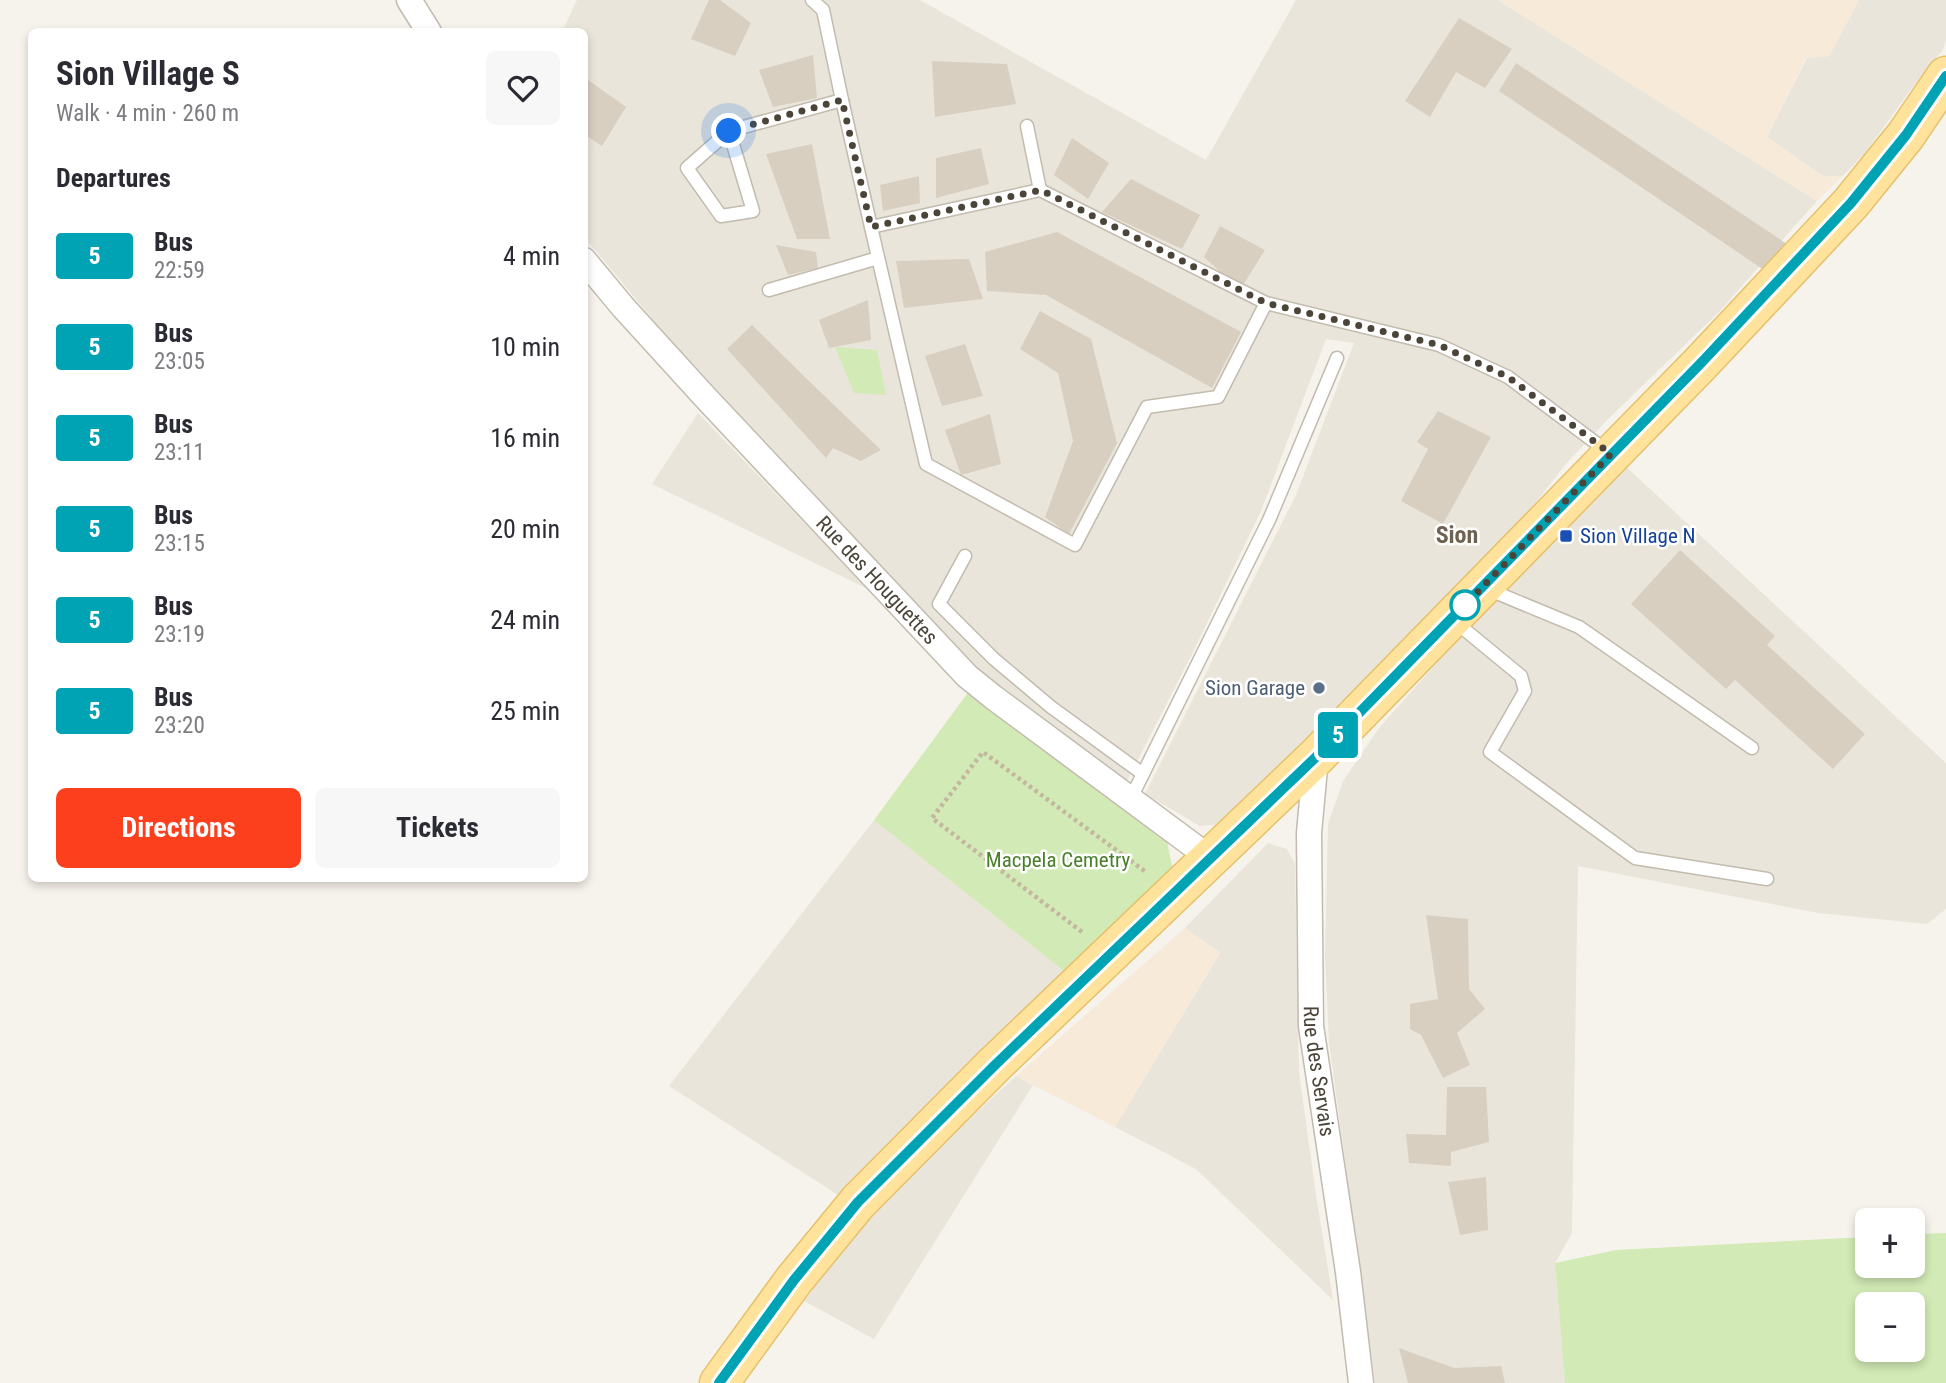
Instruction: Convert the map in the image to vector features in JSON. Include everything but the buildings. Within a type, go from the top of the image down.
[{"type":"main road","points":[[719,1383],[794,1280],[858,1202],[995,1065],[1316,757],[1702,362],[1851,203],[1906,135],[1946,76]]},
{"type":"street","points":[[409,0],[426,28]]},
{"type":"street","name":"Rue des Houguettes","points":[[588,265],[705,397],[967,676],[1130,798],[1203,865]]},
{"type":"street","name":"Rue des Servais","points":[[1316,757],[1309,833],[1311,1026],[1362,1383]]},
{"type":"lane","points":[[813,0],[824,10],[842,100],[926,464],[1074,545],[1146,407],[1218,397],[1266,303]]},
{"type":"lane","points":[[729,131],[753,211],[721,216],[687,168],[729,131],[842,100]]},
{"type":"lane","points":[[1027,126],[1041,190]]},
{"type":"lane","points":[[871,227],[1041,190],[1266,303],[1439,345],[1508,377],[1611,454]]},
{"type":"lane","points":[[769,290],[878,258]]},
{"type":"lane","points":[[1130,798],[1269,520],[1337,358]]},
{"type":"lane","points":[[965,556],[939,604],[994,659],[1051,707],[1143,774]]},
{"type":"lane","points":[[1487,584],[1497,593],[1579,627],[1752,748]]},
{"type":"lane","points":[[1452,619],[1521,676],[1525,691],[1490,752],[1635,858],[1767,879]]},
{"type":"path","points":[[1091,939],[932,818],[983,752],[1146,872]]},
{"type":"path","points":[[1138,881],[1146,872],[1180,860],[1203,865]]},
{"type":"shaded area","points":[[577,0],[920,0],[1206,160],[1296,0],[1498,0],[1817,201],[1718,313],[1607,420],[1564,466],[1530,510],[1244,809],[1223,824],[1200,826],[1145,794],[1296,495],[1354,343],[1326,339],[1261,511],[1126,783],[971,665],[664,333],[588,242],[588,28],[564,28]]},
{"type":"shaded area","points":[[1498,0],[1859,0],[1829,56],[1806,58],[1767,137],[1823,176],[1843,176],[1817,201]]},
{"type":"shaded area","points":[[1859,0],[1946,0],[1946,41],[1942,51],[1865,153],[1843,176],[1823,176],[1767,137],[1807,58],[1829,56]]},
{"type":"shaded area","points":[[698,413],[868,589],[652,484]]},
{"type":"shaded area","points":[[1622,463],[1946,763],[1946,909],[1927,924],[1818,913],[1578,866],[1572,1233],[1555,1263],[1565,1383],[1375,1383],[1329,1042],[1325,956],[1328,824],[1343,781],[1379,728],[1489,604]]},
{"type":"shaded area","points":[[874,820],[1065,972],[841,1197],[669,1086]]},
{"type":"shaded area","points":[[1268,843],[1287,849],[1295,864],[1299,1072],[1333,1300],[1196,1169],[1115,1127],[1220,953],[1185,928]]},
{"type":"shaded area","points":[[1185,928],[1220,952],[1115,1127],[1016,1076]]},
{"type":"shaded area","points":[[1016,1076],[1033,1085],[874,1339],[804,1301],[879,1202]]},
{"type":"green space","points":[[835,347],[877,350],[886,395],[854,393]]},
{"type":"green space","name":"Macpela Cemetry","points":[[970,690],[1166,837],[1174,875],[1065,972],[874,820]]},
{"type":"green space","points":[[1946,1233],[1946,1383],[1565,1383],[1555,1263],[1616,1250],[1855,1238],[1855,1278],[1925,1278],[1925,1234]]},
{"type":"bus line","name":"5","points":[[719,1383],[794,1280],[858,1202],[995,1065],[1316,757],[1702,362],[1851,203],[1906,135],[1946,76]]},
{"type":"place","name":"Sion Village N","points":[[1566,536]]},
{"type":"place","name":"Sion Garage","points":[[1319,688]]},
{"type":"district","name":"Sion","points":[[1457,535]]},
{"type":"route","points":[[729,131],[842,100],[871,227],[1041,190],[1266,303],[1439,345],[1508,377],[1611,454],[1465,605]]}]
